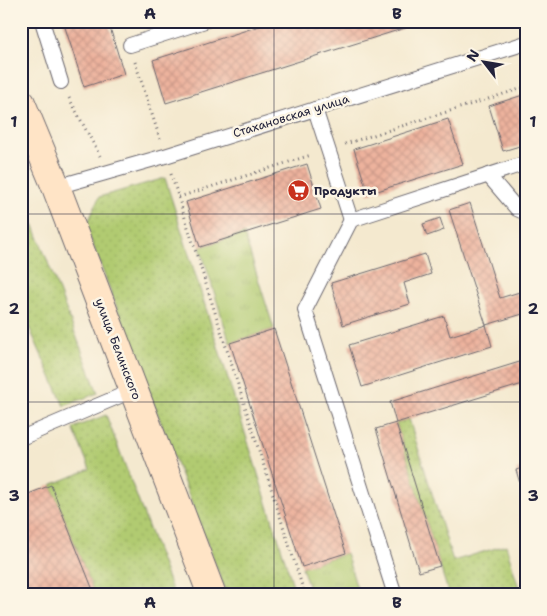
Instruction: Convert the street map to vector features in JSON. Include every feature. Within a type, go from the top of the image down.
[{"type":"street","name":"улица Белинского","points":[[21,103],[56,187],[212,595]]},
{"type":"lane","points":[[42,21],[61,82]]},
{"type":"lane","points":[[130,45],[205,21]]},
{"type":"lane","name":"Стахановская улица","points":[[56,187],[165,156],[526,43]]},
{"type":"lane","points":[[315,108],[350,220],[305,310],[395,595]]},
{"type":"lane","points":[[350,220],[526,163]]},
{"type":"lane","points":[[488,175],[517,209],[526,213]]},
{"type":"lane","points":[[21,438],[134,390]]},
{"type":"path","points":[[130,45],[305,595]]},
{"type":"path","points":[[61,82],[108,172]]},
{"type":"path","points":[[178,197],[526,87]]},
{"type":"green space","points":[[165,178],[296,595],[227,595],[86,227],[99,197]]},
{"type":"green space","points":[[21,192],[98,393],[64,406],[21,309]]},
{"type":"green space","points":[[244,234],[274,329],[230,343],[200,247]]},
{"type":"green space","points":[[106,415],[174,595],[95,595],[51,485],[90,469],[73,428]]},
{"type":"green space","points":[[409,419],[453,561],[506,545],[521,595],[449,595],[396,423]]},
{"type":"green space","points":[[346,553],[359,595],[311,595],[302,567]]},
{"type":"building","points":[[63,21],[108,21],[124,74],[84,87]]},
{"type":"building","points":[[275,21],[424,22],[166,103],[153,60]]},
{"type":"building","points":[[526,94],[526,144],[503,151],[489,106]]},
{"type":"building","points":[[448,119],[463,164],[368,194],[354,149]]},
{"type":"building","points":[[307,164],[321,209],[200,247],[186,202]]},
{"type":"building","points":[[470,203],[500,298],[526,290],[526,313],[486,325],[449,210]]},
{"type":"building","points":[[440,218],[444,230],[427,236],[423,224]]},
{"type":"building","points":[[425,254],[431,274],[404,283],[410,304],[343,325],[331,283]]},
{"type":"building","points":[[444,316],[450,336],[486,325],[492,346],[362,387],[349,345]]},
{"type":"building","points":[[274,329],[346,553],[302,567],[230,343]]},
{"type":"building","points":[[526,360],[526,383],[396,423],[390,402]]},
{"type":"building","points":[[396,423],[440,566],[419,572],[376,429]]},
{"type":"building","points":[[526,467],[526,500],[525,500],[516,470]]},
{"type":"building","points":[[51,485],[95,595],[25,595],[21,584],[21,497]]},
{"type":"place","name":"Продукты","points":[[298,191]]}]
